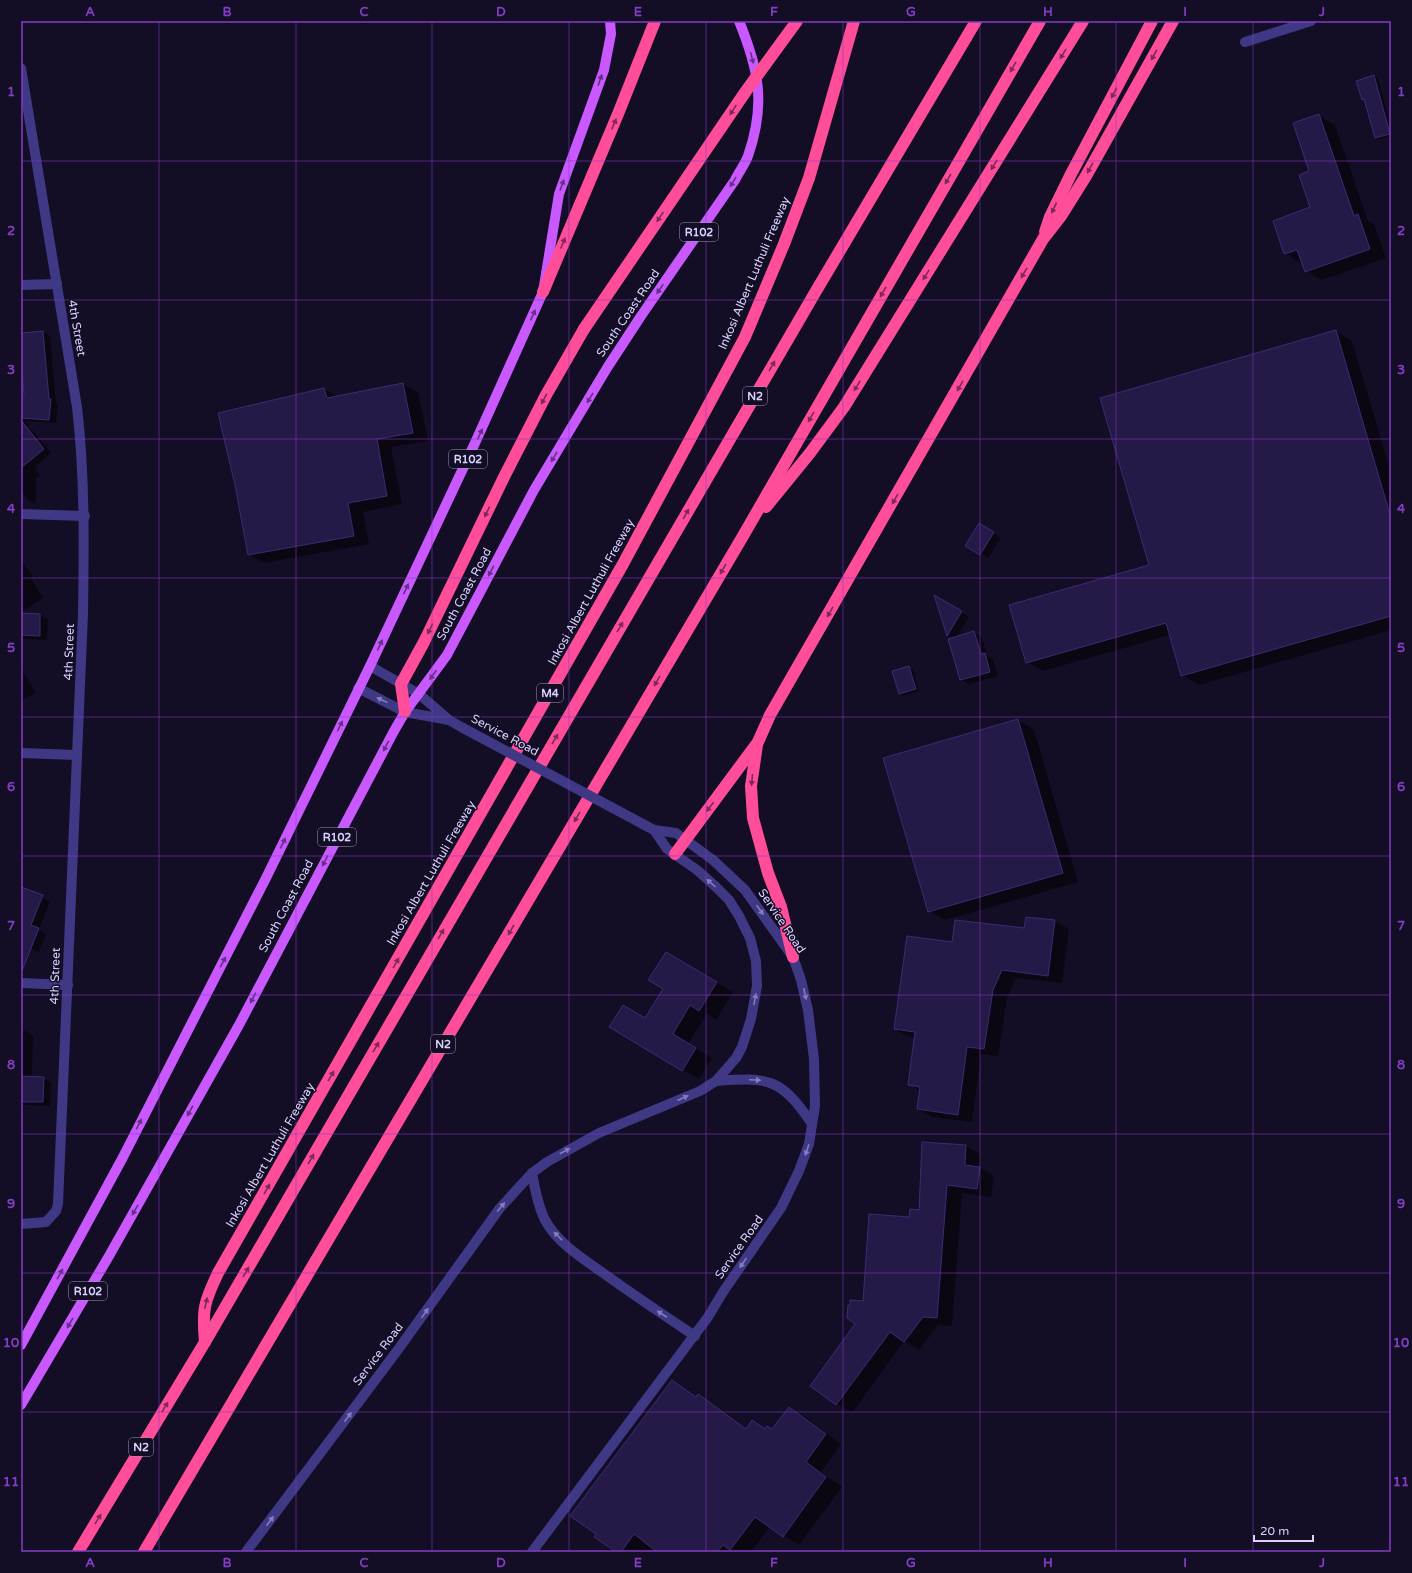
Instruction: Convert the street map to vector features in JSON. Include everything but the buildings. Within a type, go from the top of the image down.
[{"type":"highway","points":[[543,292],[618,114],[655,21]]},
{"type":"highway","points":[[405,712],[401,684],[424,642],[511,463],[546,395],[584,329],[746,91],[797,21]]},
{"type":"highway","name":"Inkosi Albert Luthuli Freeway","points":[[205,1342],[203,1322],[204,1306],[208,1292],[218,1273],[623,564],[745,337],[784,244],[809,178],[854,21]]},
{"type":"highway","name":"N2","points":[[78,1552],[205,1342],[792,332],[976,21]]},
{"type":"highway","name":"N2","points":[[144,1552],[742,536],[1040,21]]},
{"type":"highway","points":[[742,536],[810,454],[844,407],[1083,21]]},
{"type":"highway","points":[[1043,240],[1050,217],[1062,191],[1152,21]]},
{"type":"highway","points":[[675,854],[758,742],[770,716],[1043,240],[1061,216],[1086,176],[1173,21]]},
{"type":"highway","points":[[758,742],[751,786],[753,818],[768,873],[781,907],[793,957]]},
{"type":"main road","name":"R102","points":[[21,1345],[122,1159],[266,878],[370,666],[475,443],[543,292],[559,194],[604,70],[611,34],[610,21]]},
{"type":"main road","name":"South Coast Road","points":[[21,1405],[239,1026],[390,738],[405,712],[447,655],[534,490],[641,316],[735,180],[748,157],[758,119],[760,100],[750,48],[739,21]]},
{"type":"street","points":[[1245,42],[1311,21]]},
{"type":"street","name":"4th Street","points":[[21,68],[77,406],[82,444],[84,516],[83,614],[58,1204],[56,1211],[46,1222],[25,1224]]},
{"type":"street","points":[[21,285],[57,284]]},
{"type":"street","points":[[21,514],[84,516]]},
{"type":"street","name":"Service Road","points":[[370,666],[419,694],[449,720],[463,728],[654,830],[676,833],[713,860],[745,890],[793,957],[801,980],[808,1010],[814,1059],[814,1106],[809,1144],[793,1186],[781,1208],[695,1336],[532,1552]]},
{"type":"street","name":"Service Road","points":[[358,688],[405,712],[449,720]]},
{"type":"street","points":[[21,753],[77,755]]},
{"type":"street","name":"Service Road","points":[[246,1552],[397,1352],[500,1208],[532,1173],[547,1162],[600,1133],[700,1091],[716,1081],[736,1058],[742,1047],[751,1020],[757,986],[756,961],[750,938],[739,916],[716,886],[667,849],[654,830]]},
{"type":"street","points":[[21,983],[68,985]]},
{"type":"street","name":"Service Road","points":[[716,1081],[757,1079],[772,1083],[794,1100],[812,1124]]},
{"type":"street","points":[[532,1173],[538,1201],[545,1220],[555,1234],[584,1259],[652,1308],[695,1336]]}]
